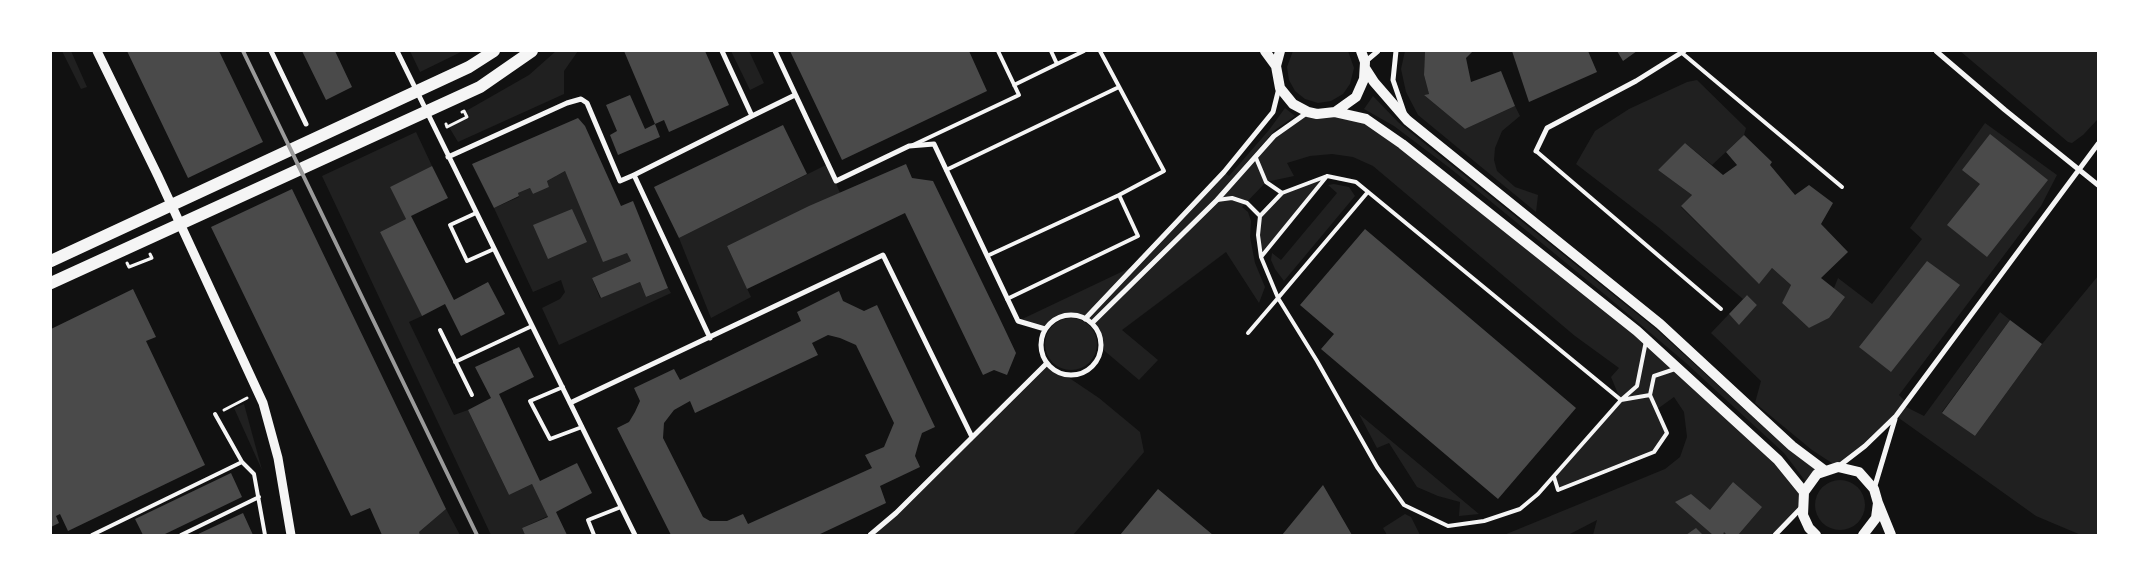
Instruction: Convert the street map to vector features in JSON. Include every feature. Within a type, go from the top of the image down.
[{"type":"main road","points":[[51,261],[469,67],[494,51]]},
{"type":"main road","points":[[51,284],[480,87],[532,51]]},
{"type":"main road","points":[[1265,51],[1276,66]]},
{"type":"main road","points":[[1280,51],[1276,66],[1280,88],[1293,104],[1308,112],[1326,114],[1335,112],[1356,97],[1364,80],[1365,65]]},
{"type":"main road","points":[[1361,51],[1365,65],[1374,82],[1407,120],[1660,324],[1792,446],[1824,470]]},
{"type":"main road","points":[[1335,112],[1366,118],[1402,144],[1646,339],[1778,460],[1804,492]]},
{"type":"main road","points":[[1816,535],[1805,522],[1802,507],[1804,492],[1811,480],[1824,470],[1838,467],[1859,472],[1874,489],[1891,535]]},
{"type":"main road","points":[[1863,535],[1876,518],[1878,503]]},
{"type":"street","points":[[97,51],[158,176],[263,403],[278,458],[291,535]]},
{"type":"street","points":[[271,51],[306,124]]},
{"type":"street","points":[[396,51],[635,535]]},
{"type":"street","points":[[722,51],[752,116]]},
{"type":"street","points":[[774,51],[836,181],[909,146],[934,144],[1018,321],[1046,329]]},
{"type":"street","points":[[1365,65],[1378,51]]},
{"type":"street","points":[[1396,51],[1393,80],[1407,120]]},
{"type":"street","points":[[1936,51],[2098,185]]},
{"type":"street","points":[[1536,151],[1548,128],[1636,81],[1683,52]]},
{"type":"street","points":[[1085,318],[1242,150],[1273,112],[1280,88]]},
{"type":"street","points":[[448,157],[567,103],[582,99],[586,103],[620,181],[634,176],[795,95]]},
{"type":"street","points":[[1092,323],[1217,200],[1278,132],[1308,112]]},
{"type":"street","points":[[1838,467],[1865,446],[1896,416],[2098,144]]},
{"type":"street","points":[[634,176],[710,338]]},
{"type":"street","points":[[570,403],[883,255],[972,437]]},
{"type":"street","points":[[1074,315],[1085,318],[1092,323],[1097,330],[1100,347],[1096,361],[1089,368],[1075,374],[1064,374],[1047,363],[1041,349],[1046,329],[1053,321],[1062,316],[1074,315]]},
{"type":"street","points":[[870,535],[896,513],[1047,363]]},
{"type":"street","points":[[1874,489],[1896,416]]},
{"type":"street","points":[[1775,535],[1802,507]]},
{"type":"lane","points":[[909,146],[1019,95],[998,51]]},
{"type":"lane","points":[[1051,51],[1057,64]]},
{"type":"lane","points":[[1014,85],[1084,51]]},
{"type":"lane","points":[[987,256],[1119,195],[1164,171],[1100,51]]},
{"type":"lane","points":[[1683,52],[1842,186]]},
{"type":"lane","points":[[946,170],[1119,87]]},
{"type":"lane","points":[[1536,151],[1721,309]]},
{"type":"lane","points":[[1256,158],[1266,182],[1282,193]]},
{"type":"lane","points":[[1621,400],[1366,193],[1356,182],[1327,176],[1282,193],[1260,216],[1258,234],[1261,257],[1278,298],[1317,361],[1377,467],[1404,505],[1448,526],[1484,521],[1520,509],[1538,494],[1621,400],[1637,386],[1646,339]]},
{"type":"lane","points":[[1261,257],[1327,176]]},
{"type":"lane","points":[[1248,333],[1366,193]]},
{"type":"lane","points":[[1007,299],[1138,236],[1119,195]]},
{"type":"lane","points":[[1217,200],[1232,198],[1247,203],[1260,216]]},
{"type":"lane","points":[[476,213],[450,225],[467,261],[494,249]]},
{"type":"lane","points":[[456,362],[532,326]]},
{"type":"lane","points":[[440,330],[472,395]]},
{"type":"lane","points":[[1554,477],[1558,490],[1654,452],[1667,433],[1650,394],[1654,376],[1679,368]]},
{"type":"lane","points":[[562,387],[530,401],[550,439],[582,427]]},
{"type":"lane","points":[[1621,400],[1650,394]]},
{"type":"lane","points":[[215,414],[242,462],[254,474],[265,535]]},
{"type":"lane","points":[[92,535],[242,462]]},
{"type":"lane","points":[[181,535],[259,497]]},
{"type":"lane","points":[[594,535],[588,520],[621,506]]},
{"type":"path","points":[[443,121],[447,127],[467,117],[464,111],[457,114]]},
{"type":"path","points":[[126,260],[130,267],[152,258],[150,254]]},
{"type":"path","points":[[215,414],[250,396]]},
{"type":"shaded area","points":[[62,51],[71,51],[87,87],[81,89]]},
{"type":"shaded area","points":[[410,51],[463,51],[420,72]]},
{"type":"shaded area","points":[[556,51],[578,51],[564,71],[564,94],[458,142],[449,127],[469,118],[466,111],[529,75]]},
{"type":"shaded area","points":[[731,51],[749,51],[764,83],[750,90]]},
{"type":"shaded area","points":[[1293,51],[1348,51],[1354,68],[1350,84],[1343,94],[1331,101],[1318,103],[1305,99],[1295,91],[1289,80],[1287,67]]},
{"type":"shaded area","points":[[1405,51],[1425,51],[1424,75],[1429,94],[1424,95],[1465,129],[1515,106],[1520,116],[1502,131],[1495,148],[1494,160],[1497,171],[1515,187],[1538,195],[1536,212],[1418,115],[1406,92],[1401,69]]},
{"type":"shaded area","points":[[1960,51],[2098,51],[2098,119],[2083,135],[2072,143],[2068,142]]},
{"type":"shaded area","points":[[1697,80],[1746,128],[1744,135],[1712,165],[1685,143],[1658,170],[1692,195],[1681,207],[1758,283],[1772,268],[1791,285],[1782,303],[1809,328],[1829,318],[1834,288],[1838,278],[1872,304],[1922,239],[1910,228],[1985,123],[2057,175],[2041,206],[1899,395],[1906,402],[1904,406],[1924,416],[2000,312],[2010,320],[1942,412],[1975,436],[2042,344],[2098,276],[2098,535],[2081,535],[2036,516],[1896,416],[1838,467],[1812,450],[1755,403],[1761,381],[1711,333],[1729,314],[1739,324],[1757,305],[1747,295],[1743,299],[1658,227],[1576,164],[1595,131],[1629,109],[1687,82]]},
{"type":"shaded area","points":[[1373,96],[1398,122],[1656,329],[1789,450],[1817,470],[1808,477],[1806,482],[1784,453],[1686,363],[1609,298],[1451,169],[1394,126],[1364,109]]},
{"type":"shaded area","points":[[1285,108],[1295,116],[1275,130],[1232,179],[1234,181],[1274,136],[1308,112],[1366,119],[1679,368],[1804,492],[1802,507],[1775,535],[1593,535],[1597,520],[1568,535],[1504,535],[1665,469],[1680,457],[1687,437],[1684,412],[1674,397],[1656,410],[1667,433],[1654,452],[1558,490],[1554,477],[1621,401],[1611,377],[1619,368],[1575,336],[1373,166],[1353,157],[1332,154],[1310,156],[1287,163],[1294,176],[1266,182],[1242,207],[1248,212],[1251,221],[1250,237],[1255,263],[1265,287],[1259,303],[1226,252],[1122,330],[1158,360],[1139,380],[1100,347],[1097,330],[1083,318],[1074,315],[1062,316],[1045,329],[1018,321],[1136,265],[1224,172],[1229,176],[1269,130]]},
{"type":"shaded area","points":[[416,132],[432,166],[390,187],[406,219],[380,232],[422,316],[409,322],[454,415],[468,410],[509,495],[532,484],[548,516],[522,528],[525,535],[491,535],[322,176]]},
{"type":"shaded area","points":[[828,164],[840,193],[727,246],[751,297],[711,318],[679,238]]},
{"type":"shaded area","points":[[565,171],[572,186],[627,253],[631,261],[592,278],[600,298],[640,282],[646,297],[668,288],[671,293],[559,345],[542,308],[560,299],[565,292],[561,280],[533,292],[494,208],[519,197],[518,193],[530,188],[533,194],[549,187],[547,181]]},
{"type":"shaded area","points":[[1327,176],[1261,257],[1258,235],[1260,216],[1282,193]]},
{"type":"shaded area","points":[[1334,184],[1349,187],[1355,196],[1284,281],[1271,260],[1272,253],[1281,260],[1337,193],[1328,185]]},
{"type":"shaded area","points":[[1066,318],[1076,318],[1090,325],[1097,339],[1097,349],[1090,363],[1076,370],[1066,370],[1056,366],[1049,359],[1045,349],[1045,339],[1049,329],[1056,322]]},
{"type":"shaded area","points":[[1047,363],[1099,398],[1140,432],[1144,452],[1073,535],[870,535]]},
{"type":"shaded area","points":[[244,404],[262,470],[234,408]]},
{"type":"shaded area","points":[[1359,414],[1479,514],[1459,516],[1460,502],[1438,496],[1417,487],[1389,443],[1377,448]]},
{"type":"shaded area","points":[[1840,480],[1849,482],[1860,491],[1865,505],[1863,514],[1854,525],[1840,530],[1831,528],[1820,519],[1815,505],[1817,496],[1826,485]]},
{"type":"shaded area","points":[[446,509],[460,535],[420,535],[419,532]]},
{"type":"shaded area","points":[[1405,514],[1411,517],[1420,535],[1387,535],[1383,528]]},
{"type":"building","points":[[127,51],[219,51],[263,142],[188,178]]},
{"type":"building","points":[[302,51],[335,51],[352,87],[326,100]]},
{"type":"building","points":[[624,51],[705,51],[729,105],[669,132],[664,120],[655,124]]},
{"type":"building","points":[[790,51],[969,51],[987,91],[842,160]]},
{"type":"building","points":[[1425,51],[1473,51],[1466,58],[1471,82],[1501,71],[1515,106],[1465,129],[1424,95],[1429,94],[1424,75]]},
{"type":"building","points":[[1512,51],[1588,51],[1597,72],[1529,102]]},
{"type":"building","points":[[1617,51],[1637,51],[1623,61]]},
{"type":"building","points":[[630,95],[645,129],[655,124],[660,137],[618,155],[610,135],[617,131],[606,105]]},
{"type":"building","points":[[578,118],[585,126],[621,206],[633,201],[668,288],[646,297],[640,282],[601,298],[592,278],[631,261],[627,253],[603,262],[565,171],[547,181],[549,187],[533,194],[530,188],[518,193],[519,196],[494,208],[472,164]]},
{"type":"building","points":[[783,125],[807,174],[679,238],[654,187]]},
{"type":"building","points":[[1990,134],[2048,180],[1987,257],[1947,225],[1980,184],[1962,170]]},
{"type":"building","points":[[1744,135],[1772,162],[1770,165],[1795,195],[1809,185],[1833,203],[1821,224],[1848,252],[1821,278],[1845,297],[1829,318],[1809,328],[1782,303],[1791,285],[1772,268],[1759,284],[1681,206],[1692,195],[1658,170],[1685,143],[1723,175],[1737,165],[1726,152]]},
{"type":"building","points":[[906,164],[912,178],[933,181],[999,317],[1016,353],[1007,375],[994,370],[983,375],[905,213],[747,289],[727,246],[809,206]]},
{"type":"building","points":[[432,166],[448,198],[411,216],[454,300],[488,282],[505,314],[461,336],[445,304],[422,316],[380,232],[406,219],[390,187]]},
{"type":"building","points":[[292,189],[446,509],[419,532],[420,535],[382,535],[370,508],[351,516],[211,227]]},
{"type":"building","points":[[572,209],[587,242],[548,259],[533,225]]},
{"type":"building","points":[[1365,229],[1576,408],[1498,499],[1321,349],[1334,334],[1300,305]]},
{"type":"building","points":[[1927,261],[1960,285],[1891,372],[1859,347]]},
{"type":"building","points":[[133,289],[156,337],[146,341],[205,465],[68,531],[60,514],[56,516],[59,523],[51,527],[51,329]]},
{"type":"building","points":[[839,291],[843,301],[864,311],[877,305],[935,427],[922,433],[915,456],[920,467],[880,486],[886,503],[818,535],[671,535],[617,428],[629,422],[640,401],[634,388],[674,369],[680,380],[801,321],[797,312]],"holes":[[[828,335],[856,345],[894,423],[884,447],[865,455],[872,468],[748,524],[743,514],[727,521],[710,521],[703,517],[663,438],[664,423],[674,410],[690,401],[695,413],[818,355],[812,343]]]},
{"type":"building","points":[[1747,295],[1757,305],[1739,325],[1729,314]]},
{"type":"building","points":[[2010,320],[2042,344],[1975,436],[1942,413]]},
{"type":"building","points":[[519,347],[534,377],[499,394],[540,481],[577,463],[592,493],[556,512],[567,535],[525,535],[522,528],[548,517],[532,484],[509,495],[468,410],[491,398],[475,367]]},
{"type":"building","points":[[231,473],[242,497],[163,535],[143,535],[135,519]]},
{"type":"building","points":[[1733,482],[1762,507],[1738,535],[1727,535],[1724,532],[1723,535],[1713,535],[1675,502],[1691,494],[1710,510]]},
{"type":"building","points":[[1323,485],[1352,535],[1282,535]]},
{"type":"building","points":[[1158,489],[1213,535],[1120,535]]},
{"type":"building","points":[[243,513],[253,535],[196,535]]},
{"type":"building","points":[[1696,528],[1703,535],[1686,535]]},
{"type":"railway","points":[[243,51],[477,535]]}]
